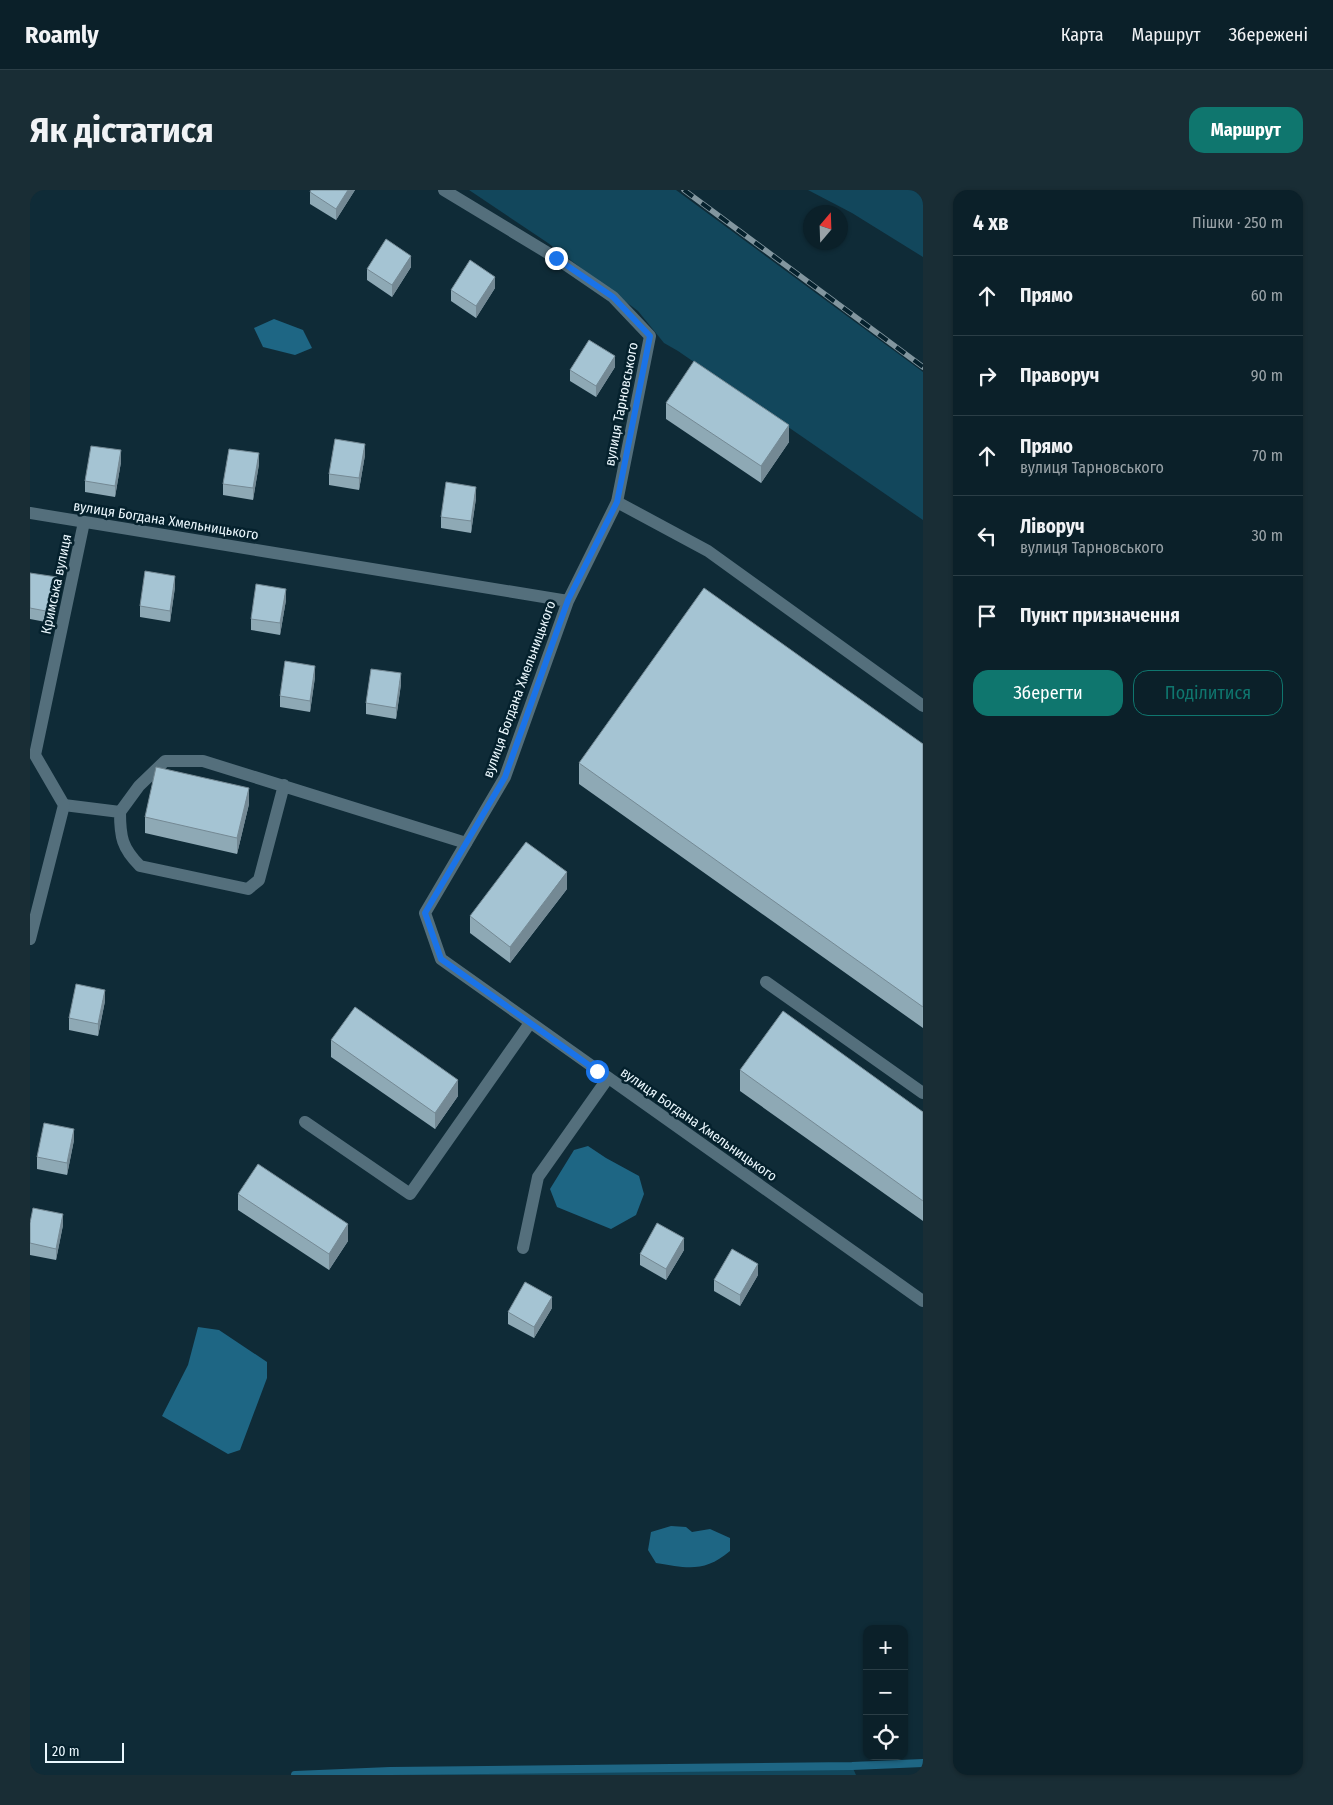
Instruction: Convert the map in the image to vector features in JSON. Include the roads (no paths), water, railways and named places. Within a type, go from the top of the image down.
[{"type":"street","name":"вулиця Тарновського","points":[[444,190],[556,258],[613,297],[650,336],[617,502],[568,600]]},
{"type":"street","points":[[617,502],[708,551],[923,706]]},
{"type":"street","name":"вулиця Богдана Хмельницького","points":[[30,514],[568,600],[505,777],[425,913],[441,959],[923,1301]]},
{"type":"street","name":"Кримська вулиця","points":[[64,804],[35,755],[84,522]]},
{"type":"street","points":[[284,785],[259,880],[248,889],[140,866],[128,854],[120,833],[120,812],[140,786],[165,761],[203,760],[284,785],[466,843]]},
{"type":"street","points":[[30,939],[64,804],[120,812]]},
{"type":"street","points":[[766,982],[923,1093]]},
{"type":"street","points":[[305,1122],[410,1194],[530,1023]]},
{"type":"street","points":[[523,1248],[538,1177],[608,1078]]},
{"type":"waterway","points":[[295,1775],[390,1771],[852,1766],[923,1763]]},
{"type":"railway","points":[[684,190],[923,367]]}]
